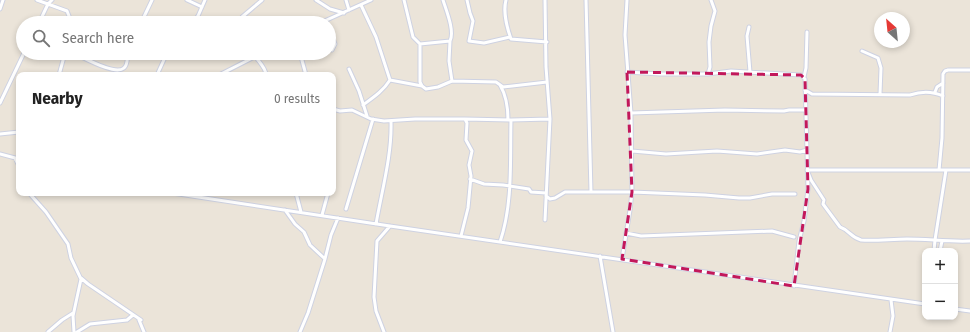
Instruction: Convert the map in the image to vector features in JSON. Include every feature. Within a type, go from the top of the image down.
[{"type":"street","points":[[0,9],[3,0]]},
{"type":"street","points":[[37,0],[67,11],[69,16]]},
{"type":"street","points":[[42,16],[48,4],[52,0]]},
{"type":"street","points":[[144,16],[152,0]]},
{"type":"street","points":[[187,0],[202,7]]},
{"type":"street","points":[[198,16],[205,0]]},
{"type":"street","points":[[243,16],[262,0]]},
{"type":"street","points":[[316,0],[330,9],[344,13]]},
{"type":"street","points":[[346,0],[349,10]]},
{"type":"street","points":[[336,17],[371,0]]},
{"type":"street","points":[[404,0],[413,37],[420,44],[420,82],[422,86]]},
{"type":"street","points":[[443,0],[451,27],[452,38],[450,41],[449,61],[452,82]]},
{"type":"street","points":[[467,0],[473,21],[469,41],[484,43],[510,37]]},
{"type":"street","points":[[506,0],[505,5],[510,37],[512,40],[547,42]]},
{"type":"street","points":[[545,220],[550,119],[547,82],[546,0]]},
{"type":"street","points":[[586,0],[591,192]]},
{"type":"street","points":[[622,259],[632,192],[631,113],[625,35],[627,0]]},
{"type":"street","points":[[708,74],[710,67],[709,42],[715,11],[711,0]]},
{"type":"street","points":[[361,5],[376,37],[390,80],[380,93],[363,105]]},
{"type":"street","points":[[749,27],[747,36],[750,72]]},
{"type":"street","points":[[794,286],[799,241],[804,222],[808,189],[804,76],[806,68],[807,32]]},
{"type":"street","points":[[420,44],[450,41]]},
{"type":"street","points":[[862,51],[878,58],[881,68],[880,94]]},
{"type":"street","points":[[0,103],[21,60]]},
{"type":"street","points":[[60,72],[63,60]]},
{"type":"street","points":[[88,60],[112,70],[123,69],[127,60]]},
{"type":"street","points":[[158,72],[164,60]]},
{"type":"street","points":[[225,72],[248,60]]},
{"type":"street","points":[[259,60],[266,72]]},
{"type":"street","points":[[302,60],[305,72]]},
{"type":"street","points":[[349,69],[367,116]]},
{"type":"street","points":[[939,170],[942,138],[943,84],[945,71],[970,70]]},
{"type":"street","points":[[627,72],[708,74],[731,71],[804,76]]},
{"type":"street","points":[[390,80],[422,86],[426,89],[452,82],[496,82],[503,87],[547,82]]},
{"type":"street","points":[[935,92],[937,87],[943,84]]},
{"type":"street","points":[[499,85],[503,90],[509,120],[509,186],[507,216],[500,242]]},
{"type":"street","points":[[805,90],[812,94],[910,95],[918,92],[935,92],[943,96]]},
{"type":"street","points":[[336,110],[352,110],[373,119],[384,121],[415,119],[550,119]]},
{"type":"street","points":[[631,113],[725,110],[805,110]]},
{"type":"street","points":[[346,209],[373,119]]},
{"type":"street","points":[[461,236],[468,208],[470,179],[469,165],[472,151],[466,140],[467,123],[465,119]]},
{"type":"street","points":[[376,224],[390,151],[392,132],[391,121]]},
{"type":"street","points":[[0,134],[16,132]]},
{"type":"street","points":[[632,151],[666,154],[717,151],[757,154],[785,150],[800,152],[807,150]]},
{"type":"street","points":[[0,154],[15,158]]},
{"type":"street","points":[[807,170],[970,170]]},
{"type":"street","points":[[807,170],[810,180],[824,200],[823,204],[825,207],[840,227],[854,238],[861,240],[907,239],[970,241]]},
{"type":"street","points":[[934,248],[946,170]]},
{"type":"street","points":[[470,179],[484,184],[509,186],[529,190],[531,192],[546,195],[550,199],[555,198],[565,192],[632,192],[739,198],[750,198],[772,194],[795,194]]},
{"type":"street","points":[[32,196],[46,212],[68,244],[71,258],[80,277],[140,319],[144,332]]},
{"type":"street","points":[[203,196],[376,224],[922,304]]},
{"type":"street","points":[[297,196],[301,212]]},
{"type":"street","points":[[322,215],[327,196]]},
{"type":"street","points":[[285,210],[295,224],[304,232],[310,245],[325,259]]},
{"type":"street","points":[[300,332],[308,313],[325,259],[331,234],[338,218]]},
{"type":"street","points":[[384,332],[376,311],[374,297],[377,241],[390,226]]},
{"type":"street","points":[[626,233],[641,236],[772,231],[794,237]]},
{"type":"street","points":[[941,248],[942,241]]},
{"type":"street","points":[[600,256],[613,332]]},
{"type":"street","points":[[80,277],[81,279],[73,313],[76,332],[90,324],[127,320],[134,315]]},
{"type":"street","points":[[890,332],[893,316],[891,300]]},
{"type":"street","points":[[958,309],[970,311]]},
{"type":"street","points":[[48,332],[73,313]]},
{"type":"highlighted area","points":[[627,72],[801,75],[805,79],[808,189],[794,286],[622,259],[632,192]]}]
